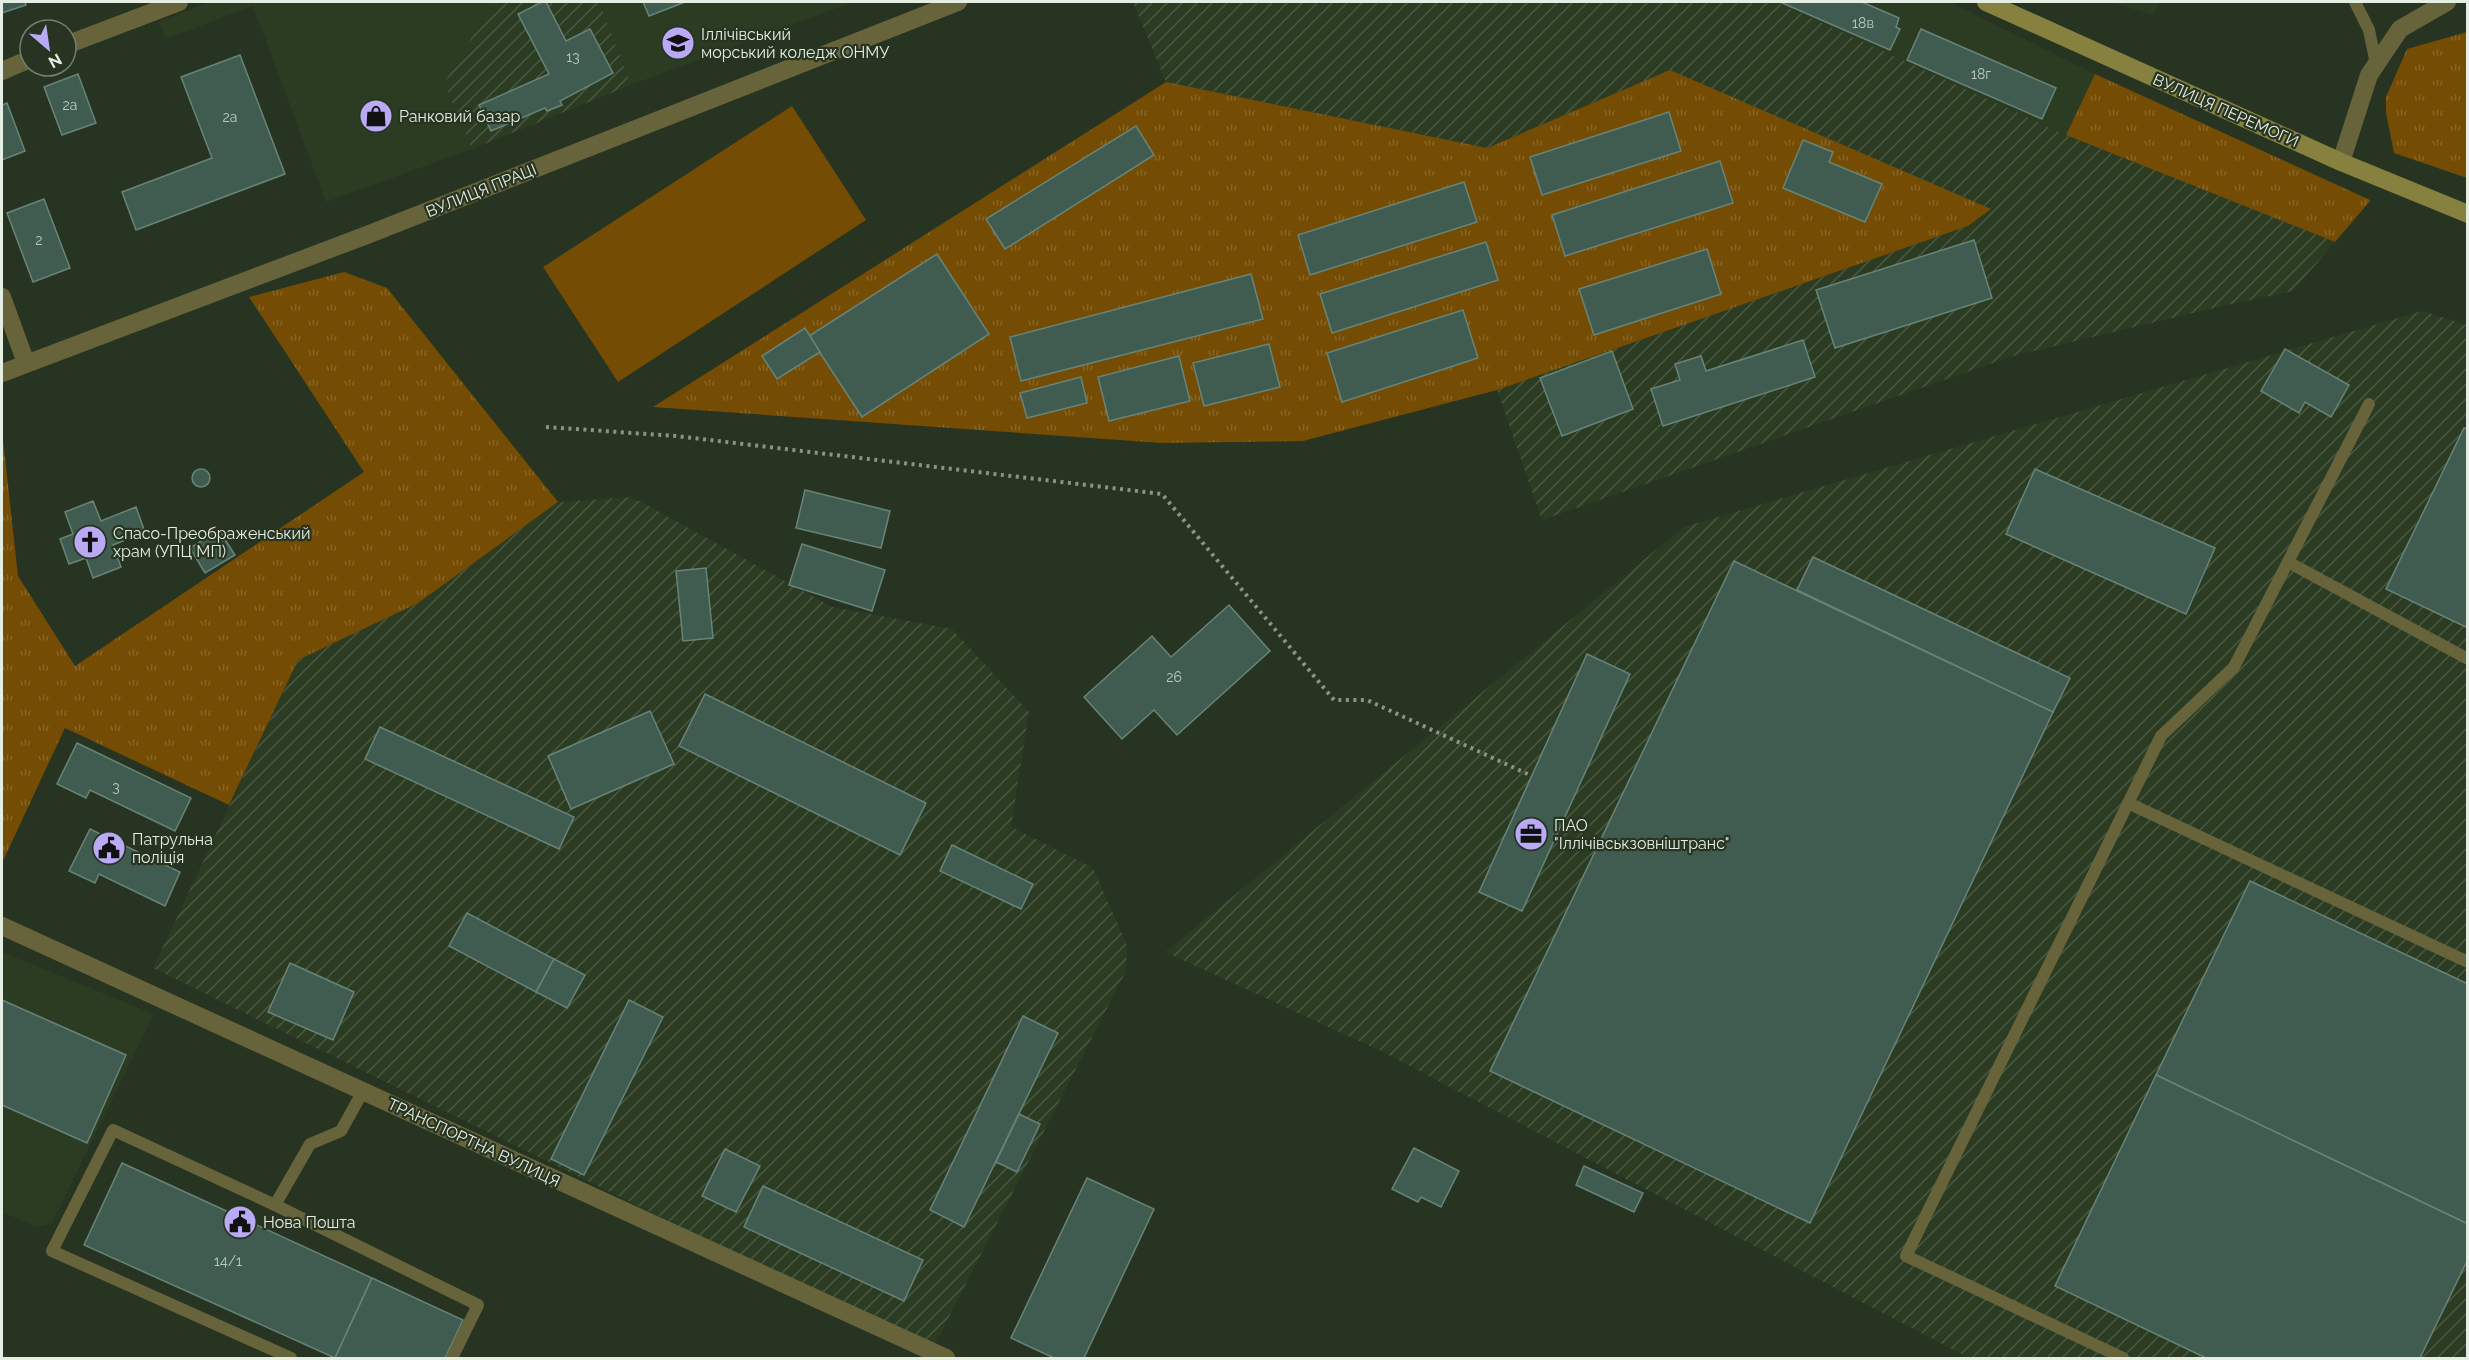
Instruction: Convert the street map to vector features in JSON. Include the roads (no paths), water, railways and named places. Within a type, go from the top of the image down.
[{"type":"main road","name":"ВУЛИЦЯ ПЕРЕМОГИ","points":[[1986,2],[2341,162],[2468,214]]},
{"type":"street","points":[[78,40],[179,2]]},
{"type":"street","name":"ВУЛИЦЯ ПРАЦІ","points":[[2,373],[367,235],[958,2]]},
{"type":"street","points":[[2341,162],[2369,75],[2376,64],[2400,29],[2447,2]]},
{"type":"street","points":[[2,70],[18,64]]},
{"type":"street","points":[[2,297],[26,363]]},
{"type":"street","name":"ТРАНСПОРТНА ВУЛИЦЯ","points":[[2,926],[946,1359]]},
{"type":"lane","points":[[2355,2],[2369,30],[2376,64]]},
{"type":"lane","points":[[2123,1359],[1906,1256],[2161,736],[2234,667],[2369,404]]},
{"type":"lane","points":[[2288,562],[2468,659]]},
{"type":"lane","points":[[2128,803],[2468,962]]},
{"type":"lane","points":[[275,1205],[310,1144],[341,1131],[363,1091]]},
{"type":"lane","points":[[291,1359],[52,1251],[112,1130],[275,1205],[478,1305],[452,1359]]},
{"type":"place","name":"Іллічівський морський коледж ОНМУ","points":[[678,43]]},
{"type":"place","name":"Ранковий базар","points":[[376,116]]},
{"type":"place","name":"Спасо-Преображенський храм (УПЦ МП)","points":[[90,542]]},
{"type":"place","name":"ПАО \"Іллічівськзовніштранс\"","points":[[1531,834]]},
{"type":"place","name":"Патрульна поліція","points":[[109,848]]},
{"type":"place","name":"Нова Пошта","points":[[240,1222]]}]
